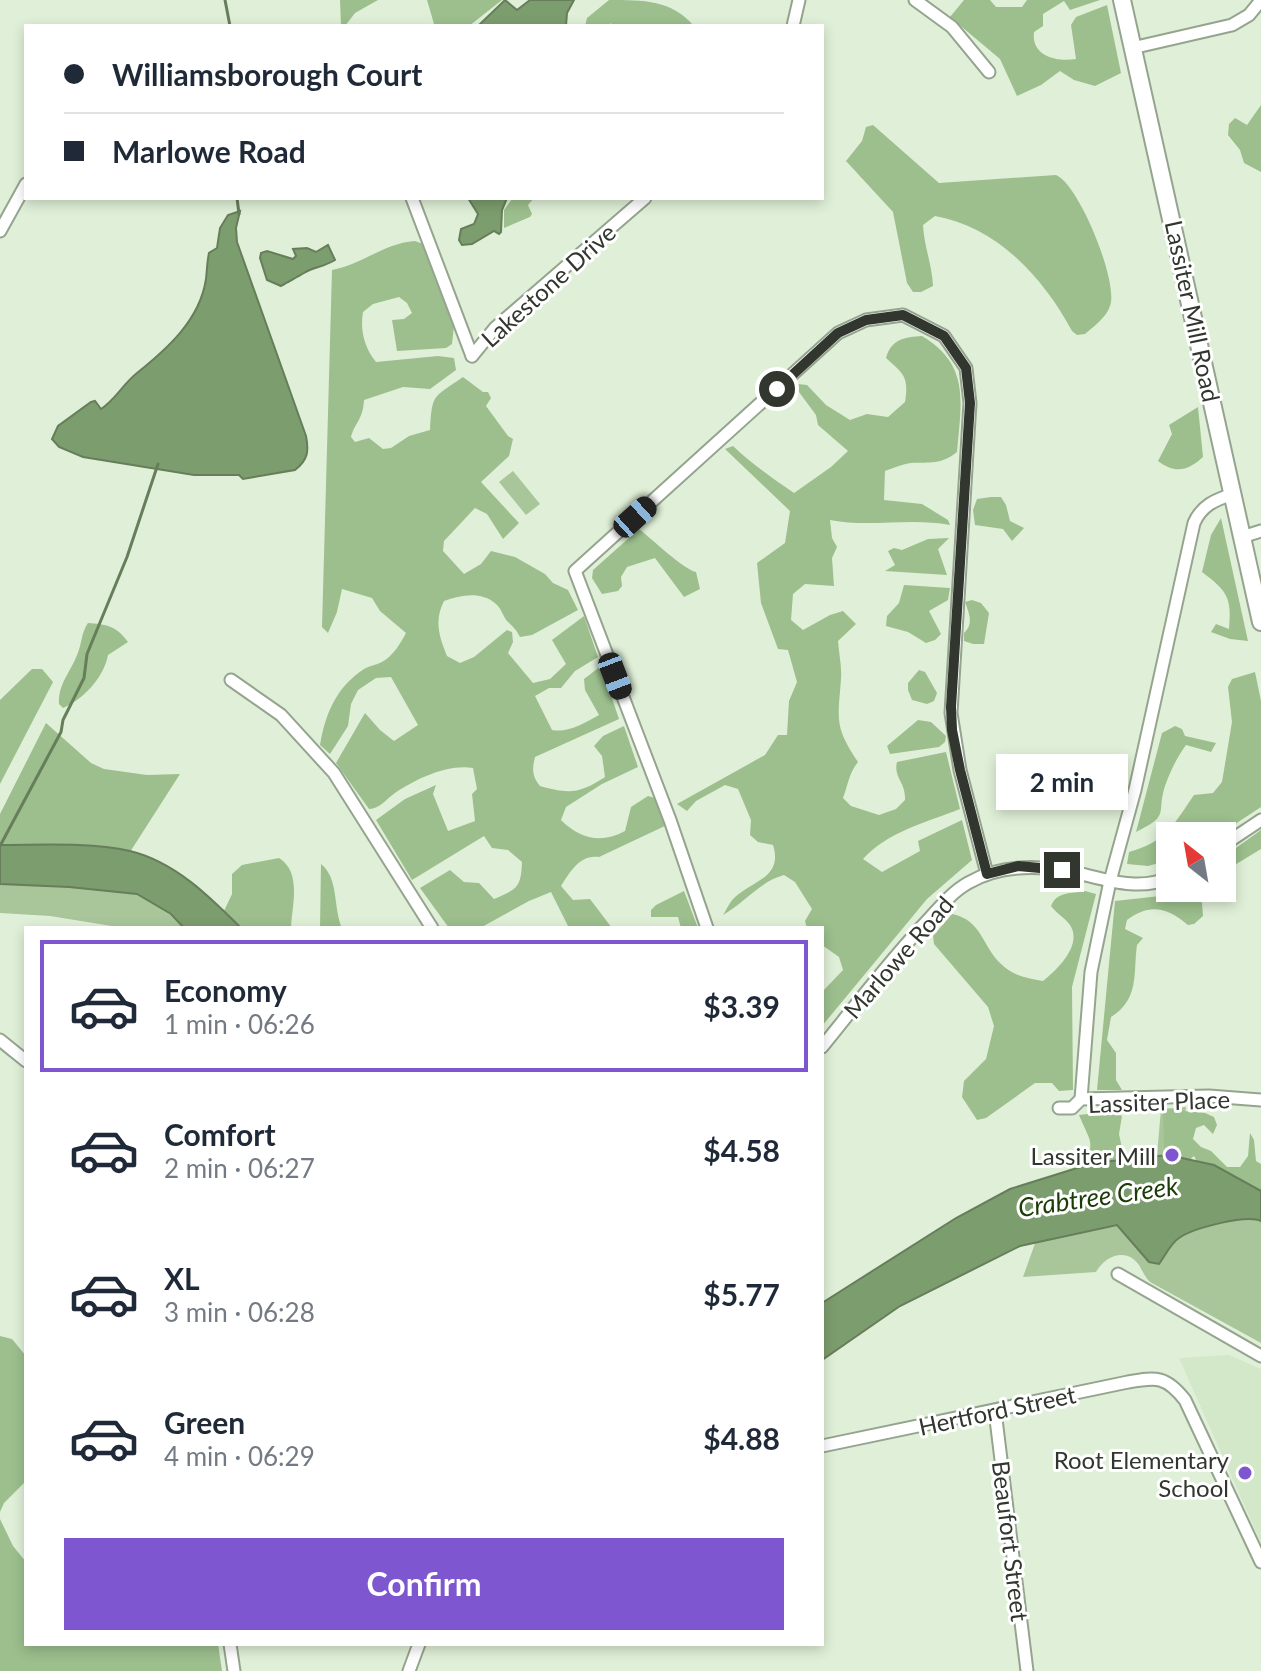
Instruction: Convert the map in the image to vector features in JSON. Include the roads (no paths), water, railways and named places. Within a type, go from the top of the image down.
[{"type":"main road","name":"Lassiter Mill Road","points":[[1122,0],[1261,622]]},
{"type":"street","points":[[793,24],[799,0]]},
{"type":"street","points":[[915,0],[952,27],[989,72]]},
{"type":"street","points":[[1132,48],[1232,25],[1249,15],[1258,4]]},
{"type":"street","points":[[0,231],[24,188]]},
{"type":"street","name":"Lakestone Drive","points":[[413,200],[472,356],[495,328],[643,200]]},
{"type":"street","points":[[706,926],[670,820],[575,571],[838,333],[866,320],[903,315],[944,336],[966,368],[970,403],[951,713],[960,770],[987,874]]},
{"type":"street","points":[[1081,1099],[1088,998],[1110,881],[1135,790],[1194,523],[1199,511],[1207,504],[1233,494]]},
{"type":"street","points":[[1242,537],[1261,531]]},
{"type":"street","points":[[231,680],[281,715],[334,773],[431,926]]},
{"type":"street","points":[[1236,837],[1261,820]]},
{"type":"street","name":"Marlowe Road","points":[[824,1045],[913,935],[954,892],[987,874],[1018,866],[1062,870],[1110,881],[1156,883]]},
{"type":"street","points":[[0,1040],[24,1059]]},
{"type":"street","name":"Lassiter Place","points":[[1059,1108],[1072,1108],[1081,1099],[1209,1096],[1261,1100]]},
{"type":"street","points":[[1118,1274],[1261,1356]]},
{"type":"street","name":"Hertford Street","points":[[824,1446],[1128,1382],[1153,1378],[1172,1383],[1185,1400],[1261,1562]]},
{"type":"street","name":"Beaufort Street","points":[[995,1411],[1027,1671]]},
{"type":"street","points":[[230,1646],[234,1671]]},
{"type":"street","points":[[409,1671],[418,1646]]},
{"type":"water","points":[[505,0],[517,10],[530,0],[574,0],[567,13],[566,24],[480,24]]},
{"type":"water","points":[[469,200],[506,200],[502,210],[501,232],[494,231],[472,244],[462,245],[459,240],[461,229],[474,224],[478,214]]},
{"type":"water","points":[[240,211],[237,242],[306,436],[307,451],[303,463],[295,470],[243,479],[239,475],[194,475],[83,457],[59,447],[52,439],[58,426],[91,402],[95,401],[101,409],[180,332],[203,294],[209,253],[217,248],[220,228],[228,215]]},
{"type":"water","points":[[328,245],[335,260],[281,286],[267,280],[261,253],[267,251],[293,259],[296,256],[293,249],[307,248],[316,252]]},
{"type":"water","points":[[0,845],[98,846],[130,851],[176,872],[239,926],[182,926],[171,914],[137,894],[0,884]]},
{"type":"water","name":"Crabtree Creek","points":[[1168,1155],[1214,1165],[1261,1191],[1261,1221],[1244,1219],[1207,1226],[1186,1234],[1173,1243],[1159,1264],[1149,1262],[1117,1225],[1020,1246],[900,1306],[824,1359],[824,1302],[956,1218],[1010,1189],[1093,1163]]},
{"type":"waterway","points":[[225,0],[230,24]]},
{"type":"waterway","points":[[237,200],[239,214]]},
{"type":"waterway","points":[[0,846],[61,732],[63,720],[84,678],[87,654],[127,557],[158,464]]},
{"type":"place","name":"Lassiter Mill","points":[[1172,1155]]},
{"type":"place","name":"Root Elementary School","points":[[1245,1473]]}]
